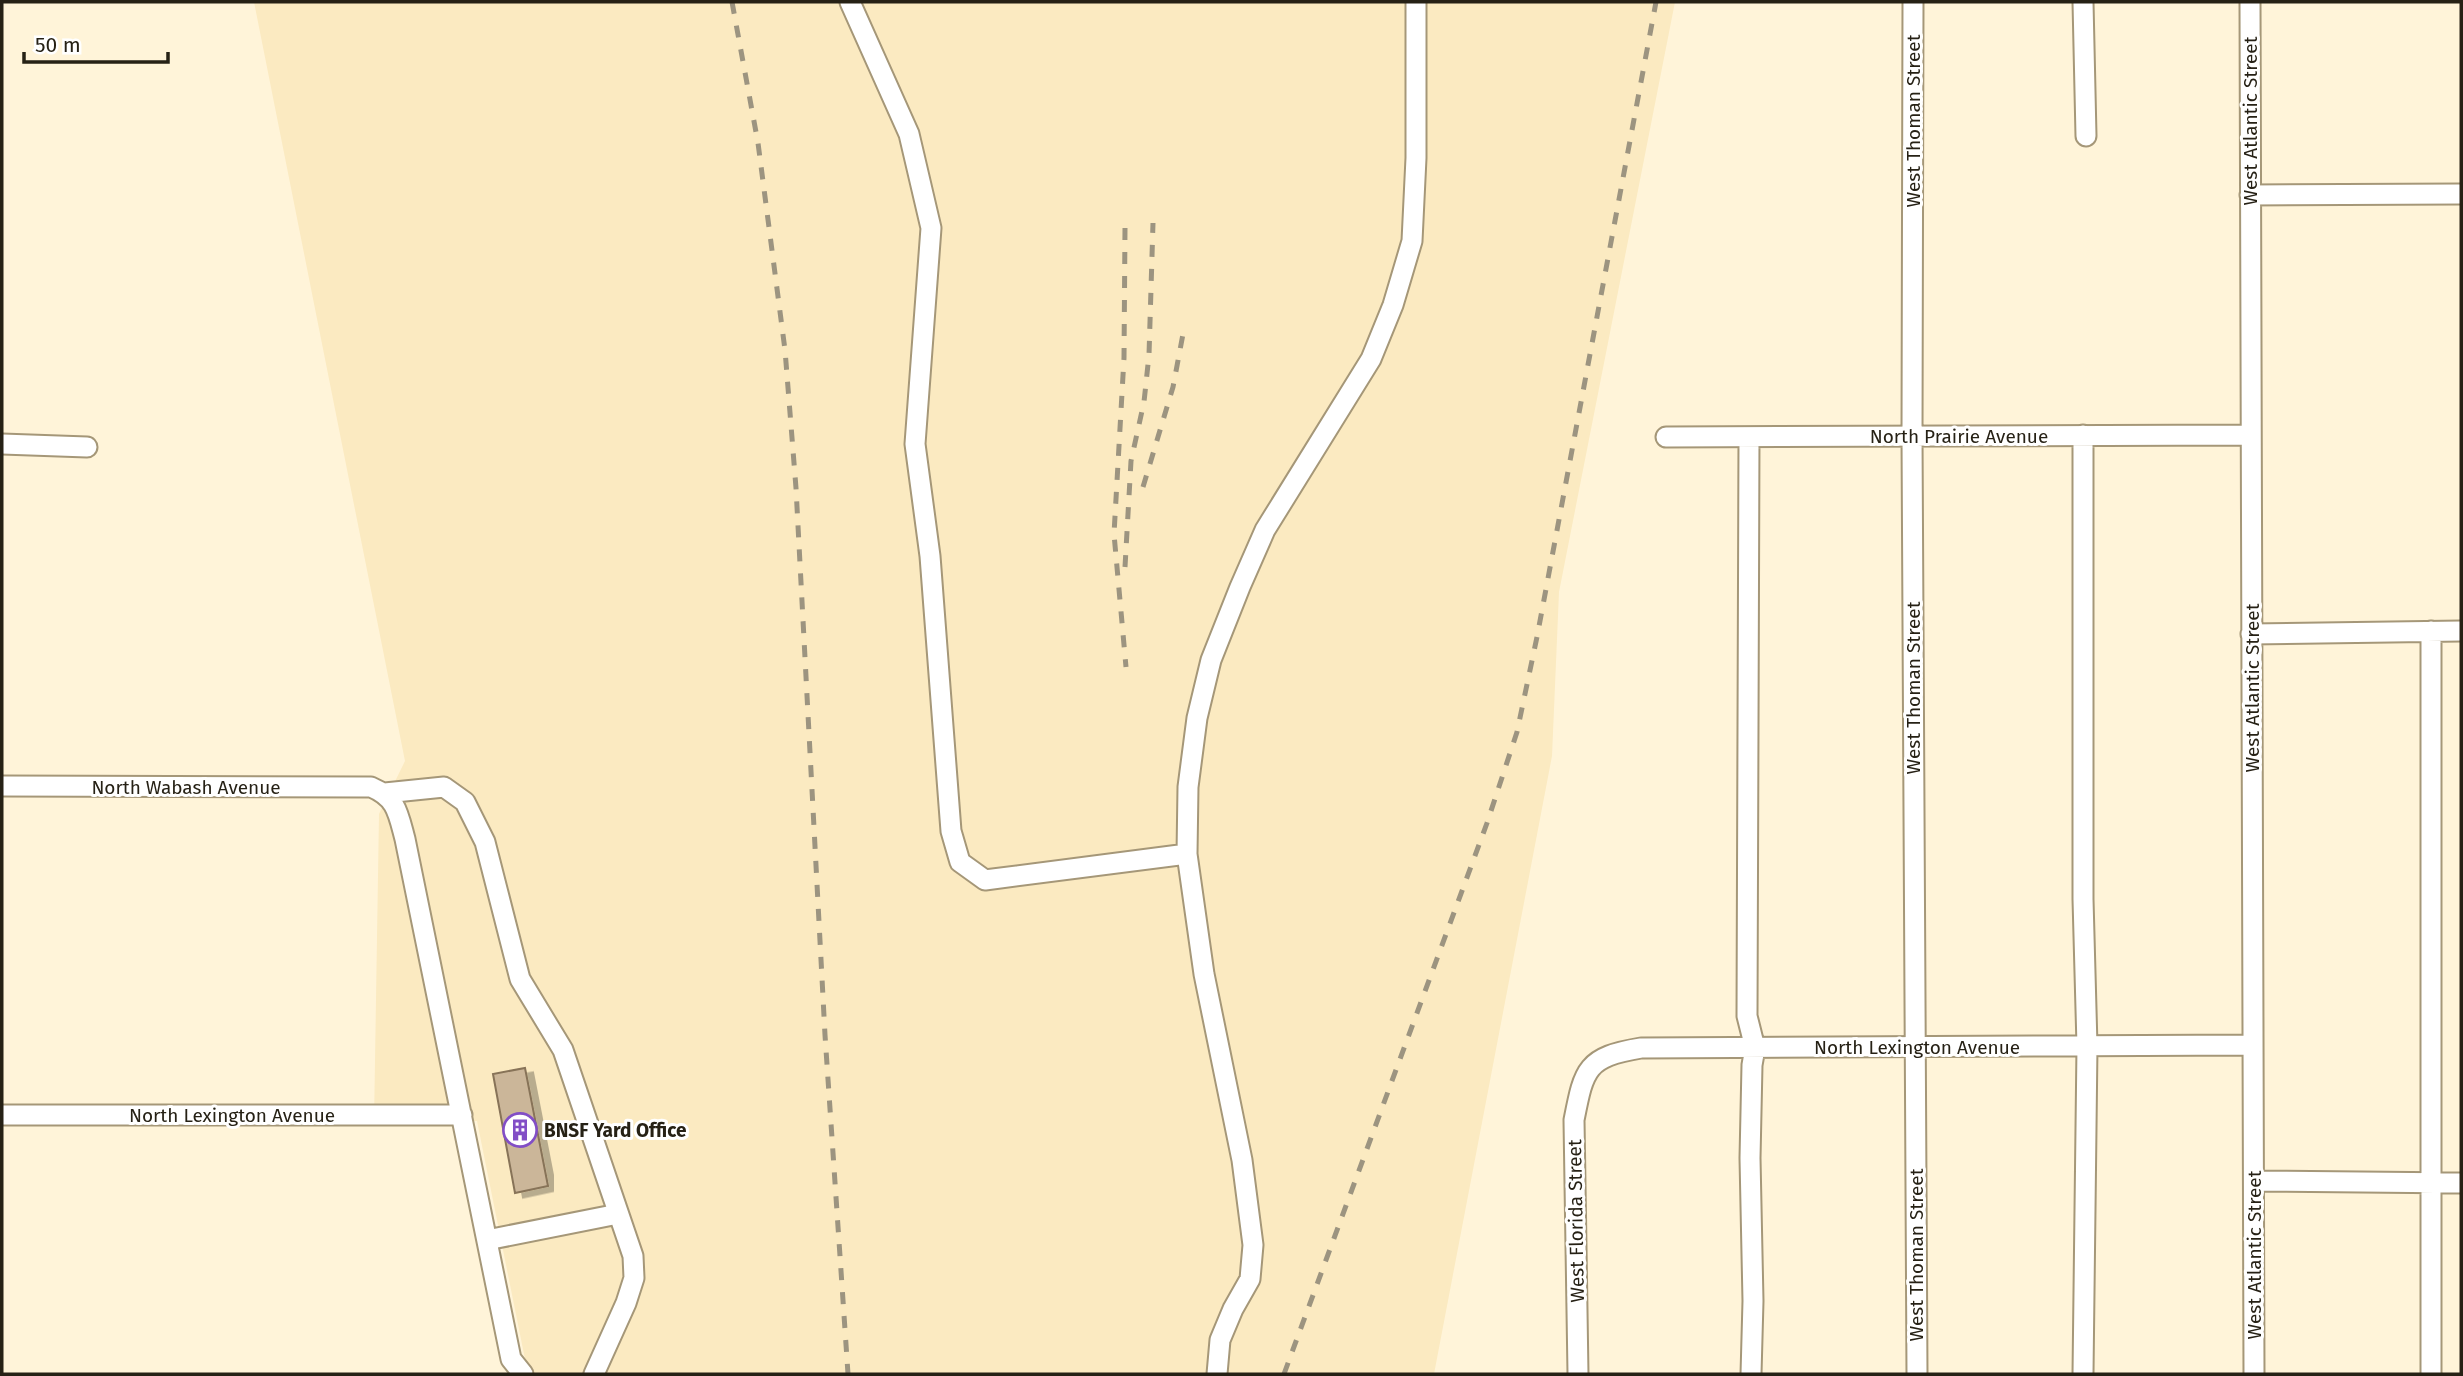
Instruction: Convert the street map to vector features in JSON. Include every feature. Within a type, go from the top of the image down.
[{"type":"street","points":[[850,2],[909,134],[931,228],[915,444],[930,556],[951,831],[960,862],[985,880],[1187,855]]},
{"type":"street","points":[[1217,1374],[1220,1340],[1250,1279],[1253,1245],[1242,1160],[1204,974],[1187,855],[1188,787],[1197,718],[1212,660],[1265,530],[1371,359],[1393,305],[1412,241],[1416,158],[1416,2]]},
{"type":"street","name":"West Thoman Street","points":[[1913,2],[1912,436],[1917,1374]]},
{"type":"street","points":[[2083,2],[2086,136]]},
{"type":"street","name":"West Atlantic Street","points":[[2250,2],[2254,1374]]},
{"type":"street","points":[[2250,195],[2461,194]]},
{"type":"street","points":[[2083,435],[2083,899],[2087,1046],[2083,1374]]},
{"type":"street","name":"North Prairie Avenue","points":[[1666,437],[2251,435]]},
{"type":"street","points":[[1749,437],[1747,1016],[1755,1048],[1752,1065],[1750,1158],[1753,1300],[1751,1374]]},
{"type":"street","points":[[2,444],[87,447]]},
{"type":"street","points":[[2431,631],[2431,1374]]},
{"type":"street","points":[[2252,634],[2461,631]]},
{"type":"street","name":"North Wabash Avenue","points":[[2,786],[378,790],[444,787],[465,802],[485,842],[520,979],[563,1050],[632,1256],[634,1279],[594,1374]]},
{"type":"street","points":[[378,790],[397,809],[405,839],[511,1359],[523,1374]]},
{"type":"street","name":"North Lexington Avenue","points":[[1588,1069],[1612,1053],[1641,1048],[2252,1045]]},
{"type":"street","name":"West Florida Street","points":[[1578,1374],[1574,1120],[1580,1090],[1588,1069]]},
{"type":"street","name":"North Lexington Avenue","points":[[2,1115],[462,1115]]},
{"type":"street","points":[[2254,1181],[2461,1183]]},
{"type":"street","points":[[487,1240],[618,1214]]},
{"type":"shaded area","points":[[254,2],[1675,2],[1559,592],[1552,756],[1434,1374],[528,1374],[477,1121],[374,1123],[379,814],[405,761]]},
{"type":"building","name":"BNSF Yard Office","points":[[525,1068],[548,1186],[515,1193],[493,1074]]},
{"type":"railway","points":[[732,2],[758,143],[785,350],[796,488],[825,1035],[848,1374]]},
{"type":"railway","points":[[1284,1374],[1487,823],[1517,732],[1656,2]]},
{"type":"railway","points":[[1125,567],[1131,461],[1144,402],[1149,355],[1153,223]]},
{"type":"railway","points":[[1125,228],[1124,358],[1114,534],[1126,667]]},
{"type":"railway","points":[[1143,487],[1173,387],[1183,334]]},
{"type":"place","name":"BNSF Yard Office","points":[[520,1130]]}]
